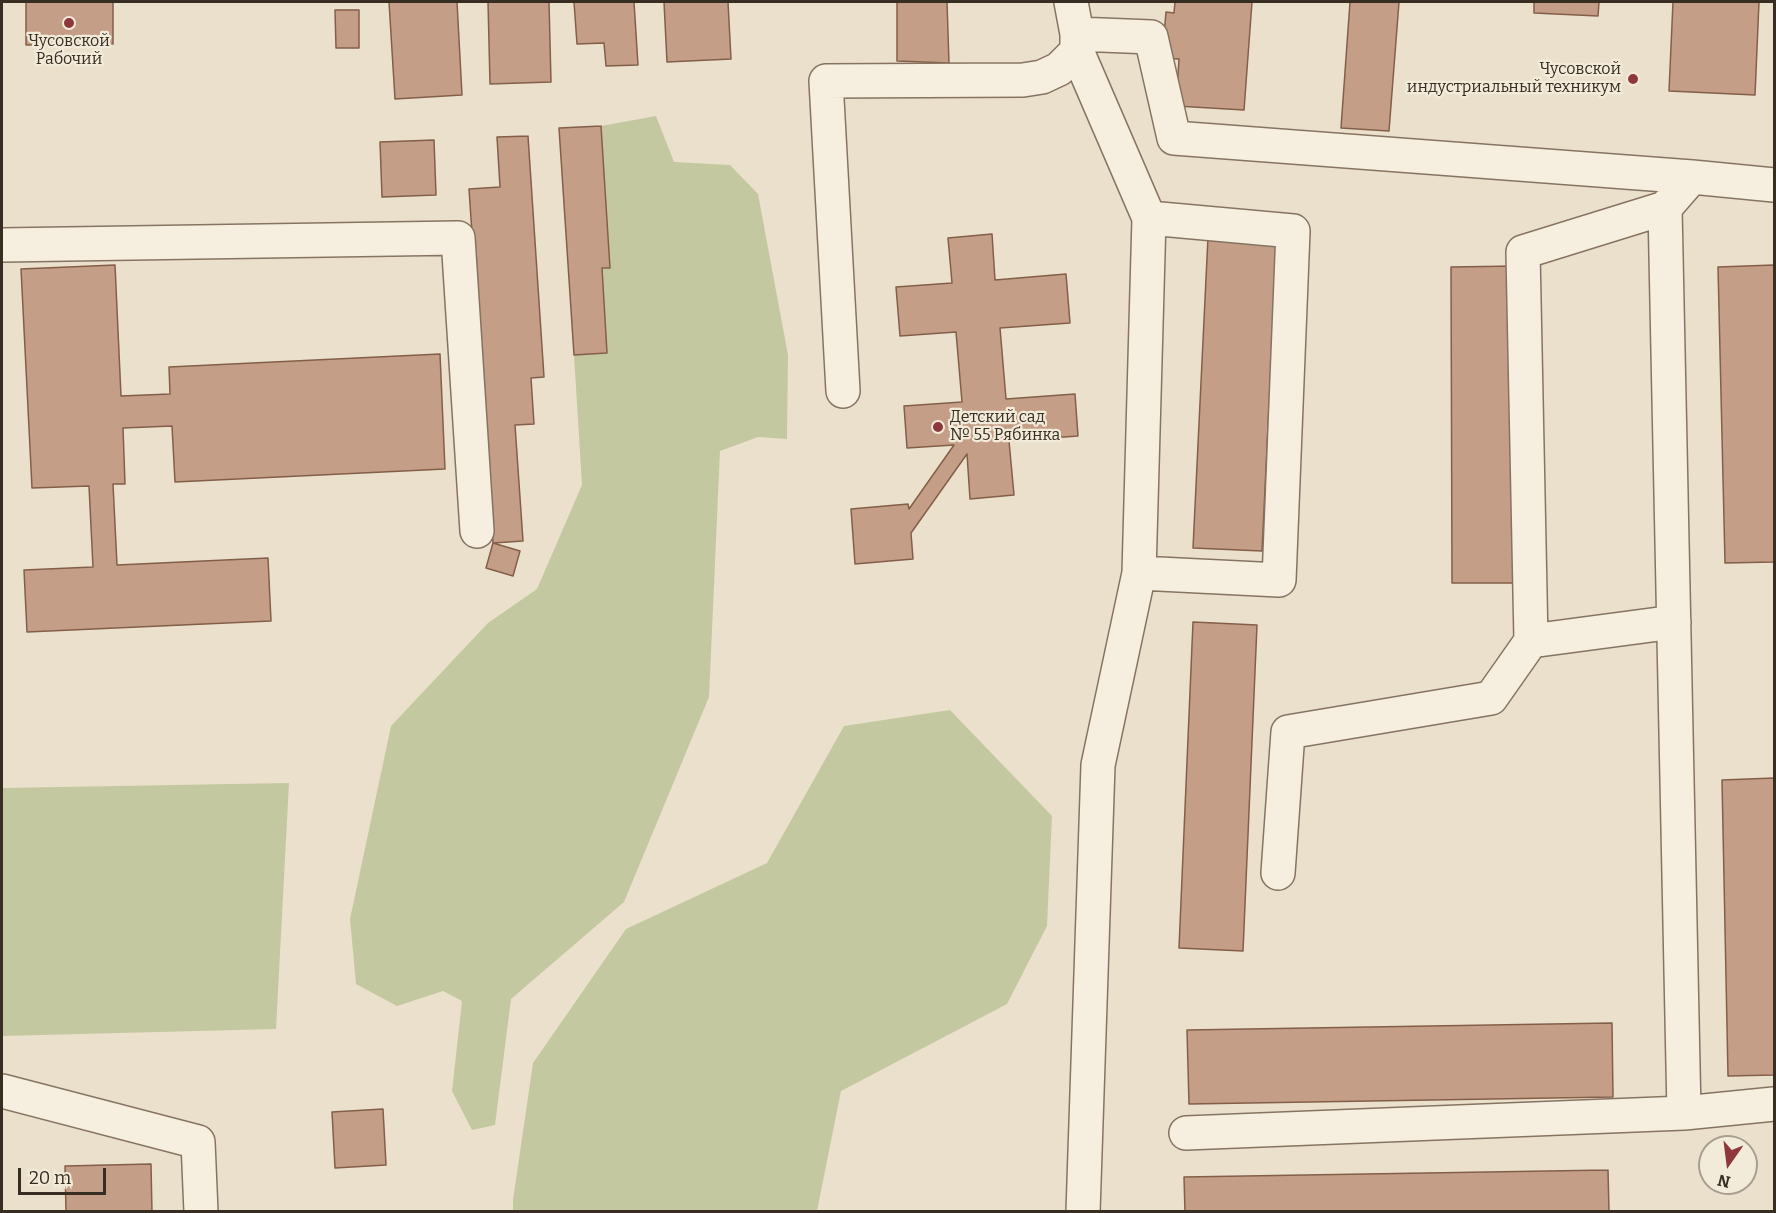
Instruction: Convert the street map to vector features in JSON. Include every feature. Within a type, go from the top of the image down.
[{"type":"lane","points":[[1071,2],[1077,43],[1149,218],[1139,573],[1098,765],[1083,1212]]},
{"type":"lane","points":[[1077,43],[1150,37],[1174,138],[1774,185]]},
{"type":"lane","points":[[843,392],[826,81],[1023,81],[1042,77],[1059,69],[1077,43]]},
{"type":"lane","points":[[1278,873],[1288,732],[1491,698],[1531,641],[1523,252],[1665,208],[1692,177]]},
{"type":"lane","points":[[1665,208],[1684,1113]]},
{"type":"lane","points":[[1139,573],[1279,580],[1293,231],[1149,218]]},
{"type":"lane","points":[[2,245],[458,238],[477,531]]},
{"type":"lane","points":[[1531,641],[1674,622]]},
{"type":"lane","points":[[2,1091],[198,1142],[201,1212]]},
{"type":"lane","points":[[1186,1133],[1684,1113],[1774,1104]]},
{"type":"green space","points":[[656,116],[674,162],[730,165],[758,194],[788,355],[787,439],[758,437],[720,451],[709,697],[624,902],[511,999],[495,1125],[472,1130],[452,1091],[462,1001],[443,991],[397,1006],[356,984],[350,919],[391,726],[488,623],[537,589],[582,485],[574,355],[607,352],[602,268],[610,267],[601,126]]},
{"type":"green space","points":[[950,710],[1052,816],[1047,926],[1007,1004],[841,1091],[817,1211],[513,1211],[533,1063],[626,929],[767,863],[844,726]]},
{"type":"green space","points":[[289,783],[276,1029],[2,1036],[2,788]]},
{"type":"building","name":"Чусовской Рабочий","points":[[26,2],[113,2],[113,44],[26,45]]},
{"type":"building","points":[[389,2],[457,2],[462,95],[395,99]]},
{"type":"building","points":[[488,2],[549,2],[551,82],[490,84]]},
{"type":"building","points":[[574,2],[634,2],[638,65],[606,66],[604,43],[577,44]]},
{"type":"building","points":[[664,2],[728,2],[731,59],[667,62]]},
{"type":"building","points":[[897,2],[947,2],[949,63],[897,61]]},
{"type":"building","points":[[1175,2],[1252,2],[1244,110],[1176,106],[1179,59],[1162,58],[1166,12],[1174,13]]},
{"type":"building","points":[[1350,2],[1399,2],[1389,131],[1341,128]]},
{"type":"building","points":[[1534,2],[1599,2],[1598,16],[1534,13]]},
{"type":"building","points":[[1673,2],[1759,2],[1755,95],[1669,91]]},
{"type":"building","points":[[335,10],[359,10],[359,48],[336,48]]},
{"type":"building","points":[[601,126],[610,268],[602,268],[607,353],[574,355],[559,128]]},
{"type":"building","points":[[528,136],[544,377],[531,378],[534,424],[515,425],[523,541],[493,543],[469,189],[500,187],[497,137]]},
{"type":"building","points":[[434,140],[436,195],[382,197],[380,142]]},
{"type":"building","points":[[992,234],[995,280],[1066,274],[1070,323],[1000,328],[1006,399],[1075,394],[1078,436],[1009,441],[1014,495],[970,499],[967,454],[911,533],[913,559],[855,564],[851,509],[908,504],[909,509],[954,445],[907,448],[904,406],[962,402],[956,332],[900,336],[896,287],[952,283],[948,238]]},
{"type":"building","points":[[1208,237],[1277,241],[1262,551],[1193,548]]},
{"type":"building","points":[[115,265],[121,396],[170,394],[169,367],[440,354],[445,469],[175,482],[172,426],[123,428],[125,484],[113,484],[117,565],[268,558],[271,621],[27,632],[24,570],[93,567],[89,486],[32,488],[21,269]]},
{"type":"building","points":[[1774,265],[1774,562],[1725,563],[1718,267]]},
{"type":"building","points":[[1516,266],[1517,583],[1452,583],[1451,267]]},
{"type":"building","points":[[493,543],[520,551],[513,576],[486,568]]},
{"type":"building","points":[[1193,622],[1257,625],[1243,951],[1179,948]]},
{"type":"building","points":[[1774,778],[1774,1075],[1728,1076],[1722,780]]},
{"type":"building","points":[[1612,1023],[1613,1097],[1189,1104],[1187,1030]]},
{"type":"building","points":[[383,1109],[386,1165],[335,1168],[332,1112]]},
{"type":"building","points":[[151,1164],[152,1212],[66,1212],[65,1166]]},
{"type":"building","points":[[1608,1170],[1609,1212],[1185,1212],[1184,1177]]},
{"type":"place","name":"Чусовской Рабочий","points":[[69,23]]},
{"type":"place","name":"Чусовской индустриальный техникум","points":[[1633,79]]},
{"type":"place","name":"Детский сад № 55 Рябинка","points":[[938,427]]}]
